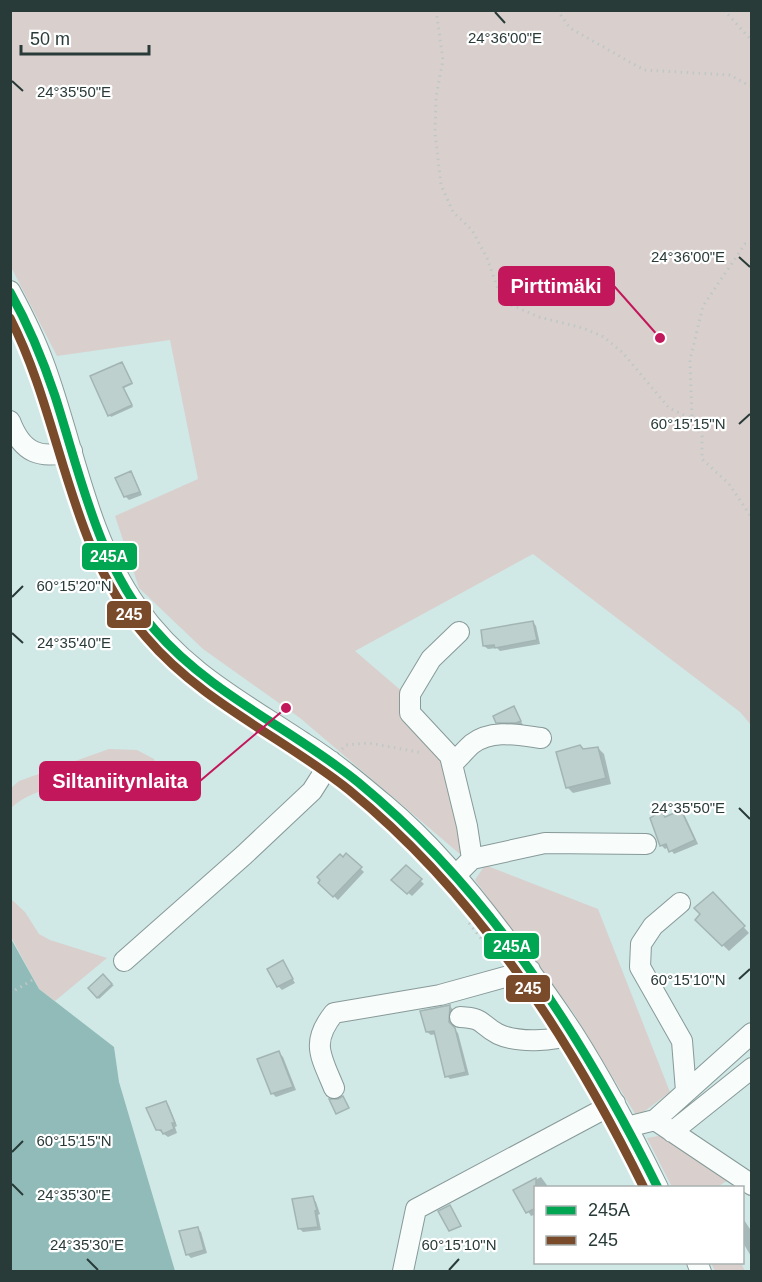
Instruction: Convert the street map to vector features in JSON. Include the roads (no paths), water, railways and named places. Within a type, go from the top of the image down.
[{"type":"street","points":[[10,291],[28,325],[44,364],[94,523],[118,576],[137,608],[189,665],[214,685],[331,761],[414,830],[456,875],[530,970],[573,1033],[615,1103],[657,1186]]},
{"type":"street","points":[[10,421],[21,442],[40,456],[72,451]]},
{"type":"street","points":[[459,632],[431,659],[410,694],[410,713],[451,760],[467,826],[472,859]]},
{"type":"street","points":[[451,760],[488,736],[514,735],[541,738]]},
{"type":"street","points":[[124,961],[304,799],[312,791],[331,761]]},
{"type":"street","points":[[456,875],[472,859],[545,843],[645,844]]},
{"type":"street","points":[[680,903],[653,926],[641,944],[640,967],[682,1041],[686,1091]]},
{"type":"street","points":[[334,1088],[321,1057],[319,1039],[325,1024],[334,1013],[440,995],[530,970]]},
{"type":"street","points":[[460,1017],[477,1018],[499,1034],[534,1041],[561,1039],[573,1033]]},
{"type":"street","points":[[627,1127],[655,1120],[752,1033]]},
{"type":"street","points":[[672,1132],[752,1068]]},
{"type":"street","points":[[403,1271],[416,1209],[615,1103]]},
{"type":"street","points":[[655,1120],[752,1185]]},
{"type":"water","points":[[10,937],[39,989],[114,1047],[119,1082],[175,1271],[11,1271]]},
{"type":"place","name":"Pirttimäki","points":[[660,338]]},
{"type":"place","name":"Siltaniitynlaita","points":[[286,708]]}]
